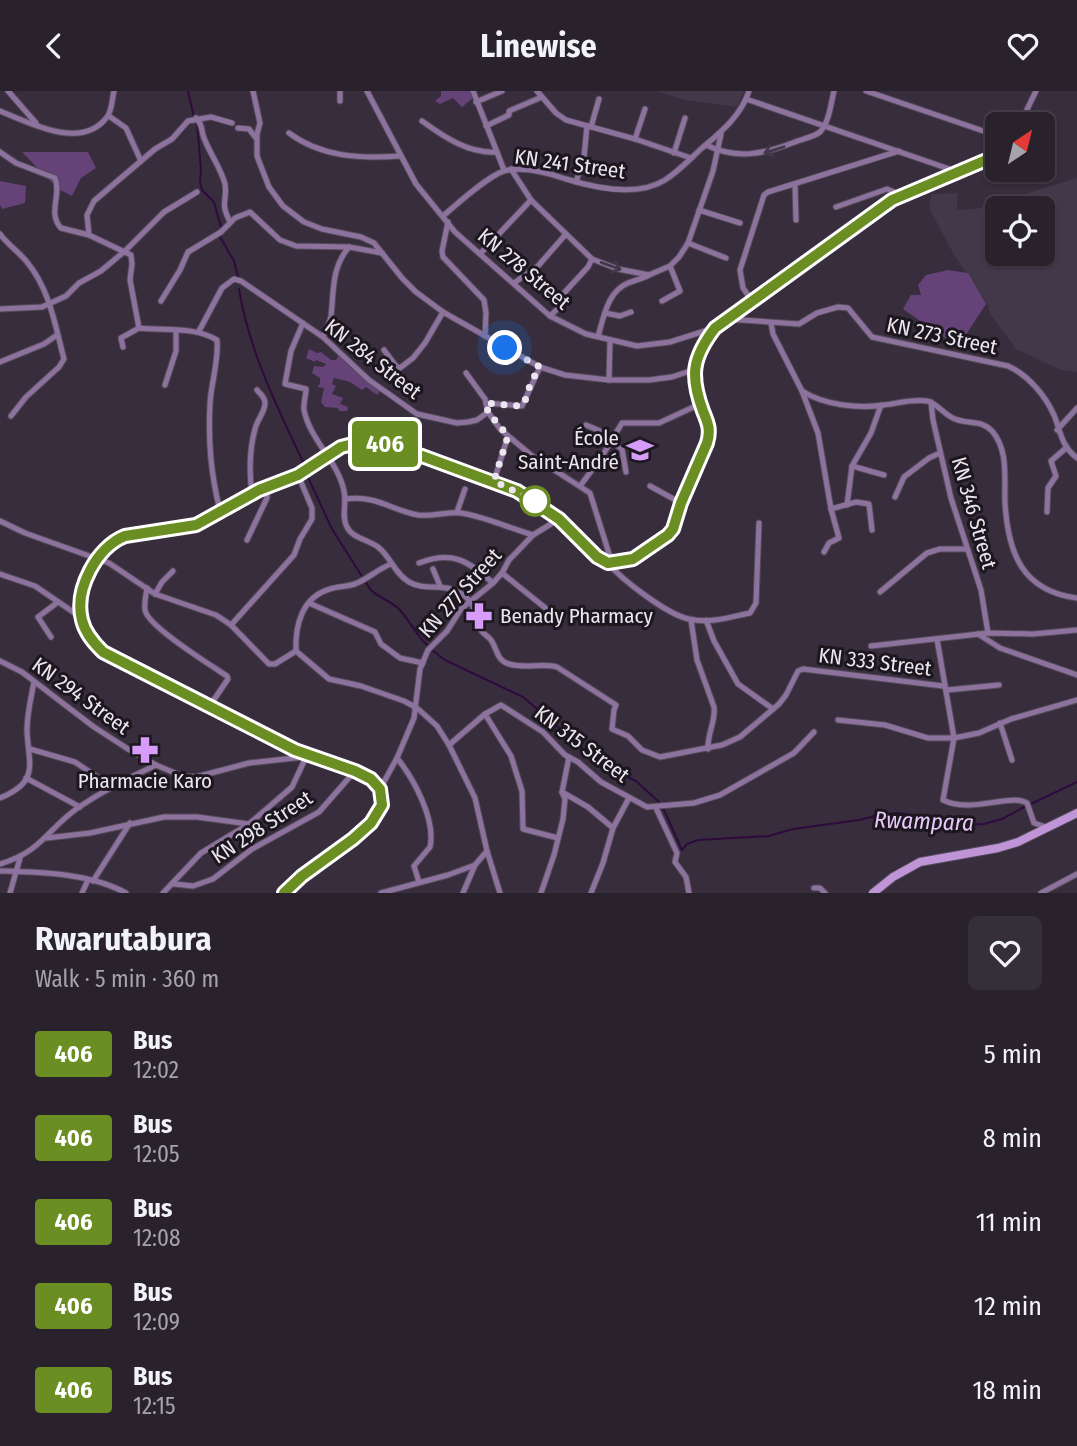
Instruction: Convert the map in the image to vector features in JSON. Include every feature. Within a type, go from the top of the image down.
[{"type":"main road","points":[[873,893],[893,877],[920,862],[998,848],[1077,813]]},
{"type":"street","points":[[8,91],[37,124]]},
{"type":"street","points":[[0,111],[55,132],[78,134],[98,126],[109,116],[114,91]]},
{"type":"street","points":[[253,91],[260,123],[257,156],[262,173],[269,187],[292,215],[322,229],[369,240],[416,292],[443,311],[540,367],[565,375],[609,380],[663,379],[693,370]]},
{"type":"street","points":[[340,91],[340,101]]},
{"type":"street","name":"KN 278 Street","points":[[367,91],[416,184],[455,232],[550,316],[570,327],[631,345],[670,342],[715,328]]},
{"type":"street","points":[[473,91],[497,152],[530,200],[592,259],[618,269],[649,275]]},
{"type":"street","points":[[476,102],[502,91]]},
{"type":"street","points":[[537,91],[566,120],[691,158]]},
{"type":"street","name":"KN 241 Street","points":[[443,216],[476,189],[508,170],[545,173],[576,182],[641,189],[653,186],[667,179],[721,132],[734,119],[749,91]]},
{"type":"street","points":[[706,145],[717,151],[739,155],[764,153],[817,134],[824,125],[834,91]]},
{"type":"street","points":[[866,91],[985,132]]},
{"type":"street","points":[[1026,112],[1036,91]]},
{"type":"street","points":[[486,126],[509,115],[509,111],[542,97]]},
{"type":"street","points":[[576,182],[589,127],[600,99]]},
{"type":"street","points":[[746,99],[959,173]]},
{"type":"street","points":[[635,139],[645,109]]},
{"type":"street","points":[[109,116],[126,128],[141,161]]},
{"type":"street","points":[[89,235],[87,215],[94,201],[172,139],[188,121],[211,117],[232,123]]},
{"type":"street","points":[[196,118],[225,184],[223,206],[230,222]]},
{"type":"street","points":[[674,152],[685,118]]},
{"type":"street","points":[[422,121],[456,142],[486,153],[497,152]]},
{"type":"street","points":[[239,128],[248,129],[257,139]]},
{"type":"street","points":[[598,336],[611,296],[620,288],[670,266],[688,243],[721,132]]},
{"type":"street","points":[[289,133],[314,148],[363,157],[400,156]]},
{"type":"street","points":[[753,302],[744,288],[740,269],[762,198],[768,192],[899,151]]},
{"type":"street","points":[[0,152],[16,163],[55,179],[58,187],[54,204],[58,226],[126,250],[132,259],[130,280],[139,328]]},
{"type":"street","points":[[380,789],[371,779],[355,771],[306,756],[103,652],[92,641],[82,618],[82,599],[97,559],[115,540],[125,536],[189,527],[267,487],[298,475],[349,443],[368,440],[494,481],[534,500],[559,519],[597,557],[610,563],[633,559],[668,535],[677,519],[710,433],[695,390],[693,370],[704,344],[715,328],[901,195],[985,161]]},
{"type":"street","points":[[795,185],[796,220]]},
{"type":"street","points":[[836,207],[887,189],[901,195]]},
{"type":"street","points":[[0,309],[41,307],[66,296],[79,283],[101,271],[126,250],[164,212],[197,192]]},
{"type":"street","points":[[480,254],[530,200]]},
{"type":"street","points":[[699,210],[740,223]]},
{"type":"street","points":[[161,301],[188,252],[222,232],[240,215],[250,212],[280,240],[296,246],[349,247],[382,253]]},
{"type":"street","points":[[447,222],[443,257],[484,300],[485,336]]},
{"type":"street","points":[[514,283],[538,266],[566,234]]},
{"type":"street","points":[[0,235],[27,262],[50,304],[64,359],[11,417]]},
{"type":"street","points":[[688,243],[726,258]]},
{"type":"street","points":[[323,337],[331,317],[330,301],[336,268],[349,247]]},
{"type":"street","points":[[550,316],[568,299],[564,293],[592,259]]},
{"type":"street","points":[[662,301],[680,292],[670,266]]},
{"type":"street","name":"KN 284 Street","points":[[199,331],[222,288],[234,279],[247,284],[323,337],[369,380],[417,414],[457,423],[477,420],[488,412]]},
{"type":"street","name":"KN 273 Street","points":[[727,319],[799,324],[817,313],[838,307],[848,308],[872,337],[1008,366],[1020,371],[1041,393],[1050,406],[1066,448],[1077,458]]},
{"type":"street","points":[[384,350],[400,368],[413,358],[425,343],[443,311]]},
{"type":"street","points":[[605,313],[620,316],[631,312]]},
{"type":"street","points":[[303,323],[291,351],[285,384],[306,389],[305,412],[314,436],[341,481],[346,526],[351,533],[375,544],[399,574],[416,586],[449,588],[470,601],[480,630],[494,645],[499,659],[518,666],[556,667],[616,705],[612,729],[628,736],[652,755],[668,756],[708,749],[740,737],[773,709],[738,684],[714,641],[706,620]]},
{"type":"street","points":[[771,323],[773,334],[802,391],[818,433],[831,509],[839,538],[830,543],[824,552]]},
{"type":"street","points":[[123,347],[121,338],[139,328],[199,331],[218,342],[209,435],[210,470],[220,511]]},
{"type":"street","points":[[165,385],[176,351],[176,331]]},
{"type":"street","points":[[0,362],[44,344],[57,335]]},
{"type":"street","points":[[609,380],[610,340]]},
{"type":"street","points":[[486,403],[518,406],[524,404],[531,382],[540,367]]},
{"type":"street","points":[[466,373],[486,403],[488,412],[508,436],[542,463],[590,493],[610,563],[619,577],[673,612],[691,620],[750,613],[754,608],[759,523]]},
{"type":"street","points":[[252,495],[250,451],[256,425],[265,407],[264,398],[257,390]]},
{"type":"street","points":[[802,391],[830,403],[881,405],[931,401],[951,418],[982,424],[995,434],[1000,447],[1007,476],[1005,502],[1013,553],[1019,565],[1036,584],[1049,592],[1077,598]]},
{"type":"street","name":"KN 346 Street","points":[[931,401],[940,453],[956,516],[981,590],[988,633]]},
{"type":"street","points":[[580,486],[622,423],[659,423],[700,404]]},
{"type":"street","points":[[847,505],[852,466],[871,433],[881,405]]},
{"type":"street","points":[[1057,430],[1077,408]]},
{"type":"street","points":[[586,425],[612,439],[622,449],[626,472]]},
{"type":"street","points":[[494,481],[508,436]]},
{"type":"street","points":[[1047,512],[1048,488],[1056,476],[1051,461],[1066,448]]},
{"type":"street","points":[[895,497],[904,477],[940,453]]},
{"type":"street","points":[[852,466],[884,475]]},
{"type":"street","points":[[232,625],[294,555],[300,538],[312,519],[312,508],[298,475]]},
{"type":"street","points":[[650,486],[681,503]]},
{"type":"street","points":[[247,540],[267,498],[267,487]]},
{"type":"street","points":[[457,512],[465,489]]},
{"type":"street","points":[[345,499],[370,498],[419,515],[457,512],[481,517],[506,528],[533,535]]},
{"type":"street","points":[[831,509],[856,502],[869,504],[872,530]]},
{"type":"street","name":"KN 277 Street","points":[[284,893],[371,823],[382,805],[380,789],[397,758],[417,708],[420,669],[432,645],[447,631],[461,609],[493,583],[533,535],[559,519]]},
{"type":"street","points":[[0,521],[25,533],[109,563],[155,594],[216,615],[232,625],[269,664],[275,664],[296,651]]},
{"type":"street","points":[[880,592],[927,553],[940,548],[967,549]]},
{"type":"street","points":[[419,563],[432,558],[459,559],[473,565],[493,583]]},
{"type":"street","points":[[296,651],[297,626],[300,615],[309,603],[327,590],[358,583],[391,564]]},
{"type":"street","points":[[433,569],[440,586]]},
{"type":"street","points":[[155,594],[173,571]]},
{"type":"street","points":[[502,573],[554,615]]},
{"type":"street","points":[[0,574],[35,586],[82,618]]},
{"type":"street","points":[[147,588],[145,610],[151,620],[198,658],[227,676],[228,679],[209,706]]},
{"type":"street","points":[[51,637],[38,617],[58,602]]},
{"type":"street","points":[[309,603],[375,632],[382,644],[400,658],[424,663]]},
{"type":"street","points":[[691,620],[697,660],[715,713],[708,737],[708,749]]},
{"type":"street","points":[[871,646],[988,633],[1077,631]]},
{"type":"street","points":[[978,634],[1000,648],[1077,675]]},
{"type":"street","points":[[937,639],[954,738],[943,800],[961,805],[1019,799],[1027,805],[1034,823],[1050,827]]},
{"type":"street","points":[[296,651],[329,679],[376,691],[417,708],[437,726],[475,798],[500,893]]},
{"type":"street","name":"KN 294 Street","points":[[0,661],[22,672],[94,727],[156,765],[182,776],[196,777],[249,763],[306,756]]},
{"type":"street","name":"KN 333 Street","points":[[773,709],[786,695],[798,671],[809,669],[943,686],[947,690],[999,685]]},
{"type":"street","points":[[0,798],[15,790],[31,768],[27,733],[34,682]]},
{"type":"street","points":[[838,720],[885,725],[928,738],[954,738],[979,733],[1000,723],[1077,700]]},
{"type":"street","name":"KN 315 Street","points":[[485,714],[501,705],[543,732],[569,757],[611,789],[647,807],[656,808]]},
{"type":"street","points":[[449,745],[485,714],[511,756],[522,792],[523,829],[558,838]]},
{"type":"street","points":[[1000,723],[1012,760]]},
{"type":"street","points":[[689,893],[687,877],[675,862],[677,853],[656,808],[674,803],[708,800],[728,792],[794,753],[814,732]]},
{"type":"street","points":[[30,749],[75,762],[112,787]]},
{"type":"street","points":[[163,893],[201,853],[249,824],[292,787],[306,756]]},
{"type":"street","points":[[541,893],[558,838],[564,808],[562,792],[569,757]]},
{"type":"street","points":[[397,758],[418,788],[428,824],[430,848],[414,866],[419,882]]},
{"type":"street","points":[[0,864],[20,858],[47,838],[80,807],[156,765]]},
{"type":"street","name":"KN 298 Street","points":[[174,884],[193,886],[213,879],[252,849],[319,812],[355,771]]},
{"type":"street","points":[[26,778],[80,807]]},
{"type":"street","points":[[562,792],[588,807],[613,828]]},
{"type":"street","points":[[591,893],[613,828],[629,798]]},
{"type":"street","points":[[47,838],[90,833],[164,817],[197,817],[249,824]]},
{"type":"street","points":[[82,893],[130,823]]},
{"type":"street","points":[[463,893],[475,865],[487,851]]},
{"type":"street","points":[[10,893],[20,858]]},
{"type":"street","points":[[381,893],[475,865]]},
{"type":"street","points":[[0,871],[91,881],[126,893]]},
{"type":"street","points":[[1041,893],[1077,874]]},
{"type":"street","points":[[814,888],[820,888],[825,893]]},
{"type":"shaded area","points":[[441,91],[471,91],[473,98],[462,107],[453,98],[440,104],[435,101],[441,96]]},
{"type":"shaded area","points":[[656,91],[744,91],[737,107],[685,100]]},
{"type":"shaded area","points":[[22,152],[88,152],[96,168],[81,178],[72,196],[58,189]]},
{"type":"shaded area","points":[[1077,178],[1077,372],[1061,370],[1016,349],[991,315],[987,304],[953,253],[929,208],[931,194],[957,193],[957,210],[985,206],[985,266],[1055,266],[1055,196],[1018,196]]},
{"type":"shaded area","points":[[0,181],[26,186],[25,203],[2,209]]},
{"type":"shaded area","points":[[948,270],[968,273],[986,304],[958,347],[903,309],[911,295],[921,295],[918,285],[926,275]]},
{"type":"shaded area","points":[[309,349],[321,352],[331,360],[336,360],[339,354],[381,390],[377,395],[366,387],[362,390],[350,382],[334,378],[332,384],[336,386],[332,394],[343,398],[340,404],[348,407],[347,411],[325,407],[321,402],[324,388],[317,387],[320,378],[312,373],[314,366],[323,367],[326,364],[306,358]]},
{"type":"waterway","points":[[188,91],[194,117]]},
{"type":"waterway","points":[[197,122],[200,182],[202,190],[214,202],[221,227]]},
{"type":"waterway","points":[[220,237],[234,261],[238,277]]},
{"type":"waterway","points":[[239,289],[257,357],[305,466]]},
{"type":"waterway","points":[[306,473],[332,529],[370,589],[399,609],[428,646]]},
{"type":"waterway","points":[[432,650],[445,660],[523,697],[603,766],[636,781],[660,803]]},
{"type":"waterway","name":"Rwampara","points":[[1031,804],[1077,782]]},
{"type":"waterway","name":"Rwampara","points":[[663,808],[682,850],[687,844],[698,840],[769,836],[793,829],[884,814],[899,813],[963,825],[984,824],[1002,819],[1026,806]]},
{"type":"bus line","name":"406","points":[[284,893],[371,823],[382,805],[380,789],[371,779],[355,771],[295,750],[103,652],[85,629],[81,610],[85,586],[104,550],[115,540],[125,536],[196,525],[275,482],[298,475],[349,443],[368,440],[506,485],[534,500],[559,519],[597,557],[608,563],[633,559],[657,544],[673,529],[681,503],[707,443],[710,433],[695,390],[693,370],[704,344],[715,328],[892,200],[985,161]]},
{"type":"place","name":"École Saint-André","points":[[640,450]]},
{"type":"place","name":"Benady Pharmacy","points":[[479,616]]},
{"type":"place","name":"Pharmacie Karo","points":[[145,750]]},
{"type":"route","points":[[505,348],[540,367],[522,406],[486,403],[488,412],[508,436],[494,481],[535,501]]}]
